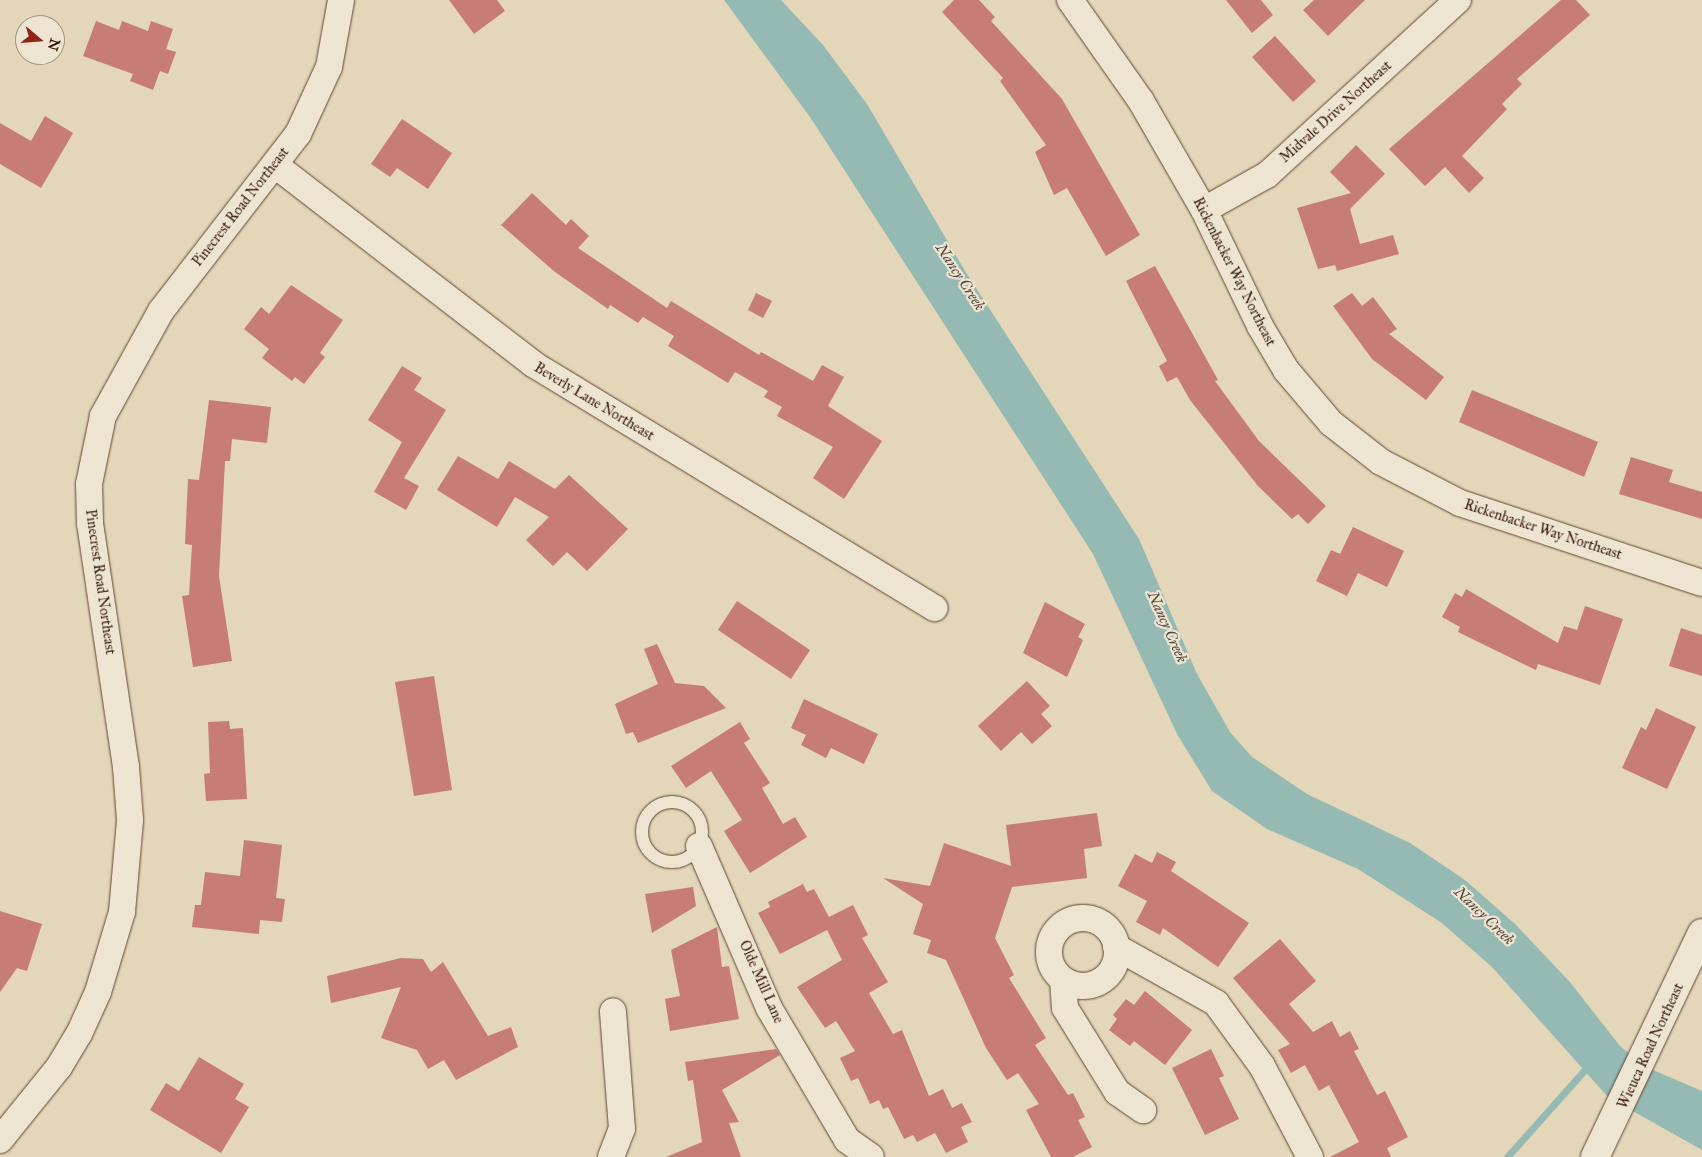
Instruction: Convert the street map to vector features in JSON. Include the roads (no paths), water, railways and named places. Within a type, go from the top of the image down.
[{"type":"street","name":"Pinecrest Road Northeast","points":[[0,1140],[59,1067],[83,1026],[111,956],[128,866],[126,767],[90,524],[94,445],[115,387],[161,311],[274,165],[316,102],[329,67],[341,0]]},
{"type":"street","name":"Rickenbacker Way Northeast","points":[[1070,0],[1141,101],[1204,210],[1260,326],[1286,370],[1332,423],[1381,462],[1460,503],[1702,584]]},
{"type":"street","name":"Midvale Drive Northeast","points":[[1204,210],[1267,174],[1458,0]]},
{"type":"street","name":"Beverly Lane Northeast","points":[[274,165],[533,364],[935,608]]},
{"type":"street","name":"Olde Mill Lane","points":[[699,846],[769,1008],[847,1140],[871,1157]]},
{"type":"street","points":[[1075,918],[1097,921],[1106,927],[1116,947],[1114,963],[1105,977],[1085,986],[1063,980],[1055,972],[1048,951],[1050,940],[1064,923],[1075,918]]},
{"type":"street","name":"Wieuca Road Northeast","points":[[1595,1157],[1697,945]]},
{"type":"street","points":[[1116,947],[1216,1003],[1262,1066],[1310,1157]]},
{"type":"street","points":[[1063,980],[1065,1008],[1117,1092],[1143,1110]]},
{"type":"street","points":[[611,1157],[622,1129],[613,1011]]},
{"type":"lane","points":[[666,802],[683,803],[696,813],[702,829],[699,846],[679,861],[654,856],[642,834],[644,821],[651,810],[666,802]]},
{"type":"water","name":"Nancy Creek","points":[[724,0],[781,0],[823,45],[867,104],[965,271],[1139,539],[1197,674],[1230,732],[1252,757],[1307,794],[1410,843],[1465,880],[1515,924],[1569,981],[1620,1046],[1646,1067],[1702,1091],[1702,1150],[1608,1097],[1492,967],[1442,923],[1358,869],[1267,829],[1212,791],[1177,734],[1093,554],[810,117]]},
{"type":"waterway","points":[[1507,1157],[1590,1064]]}]
